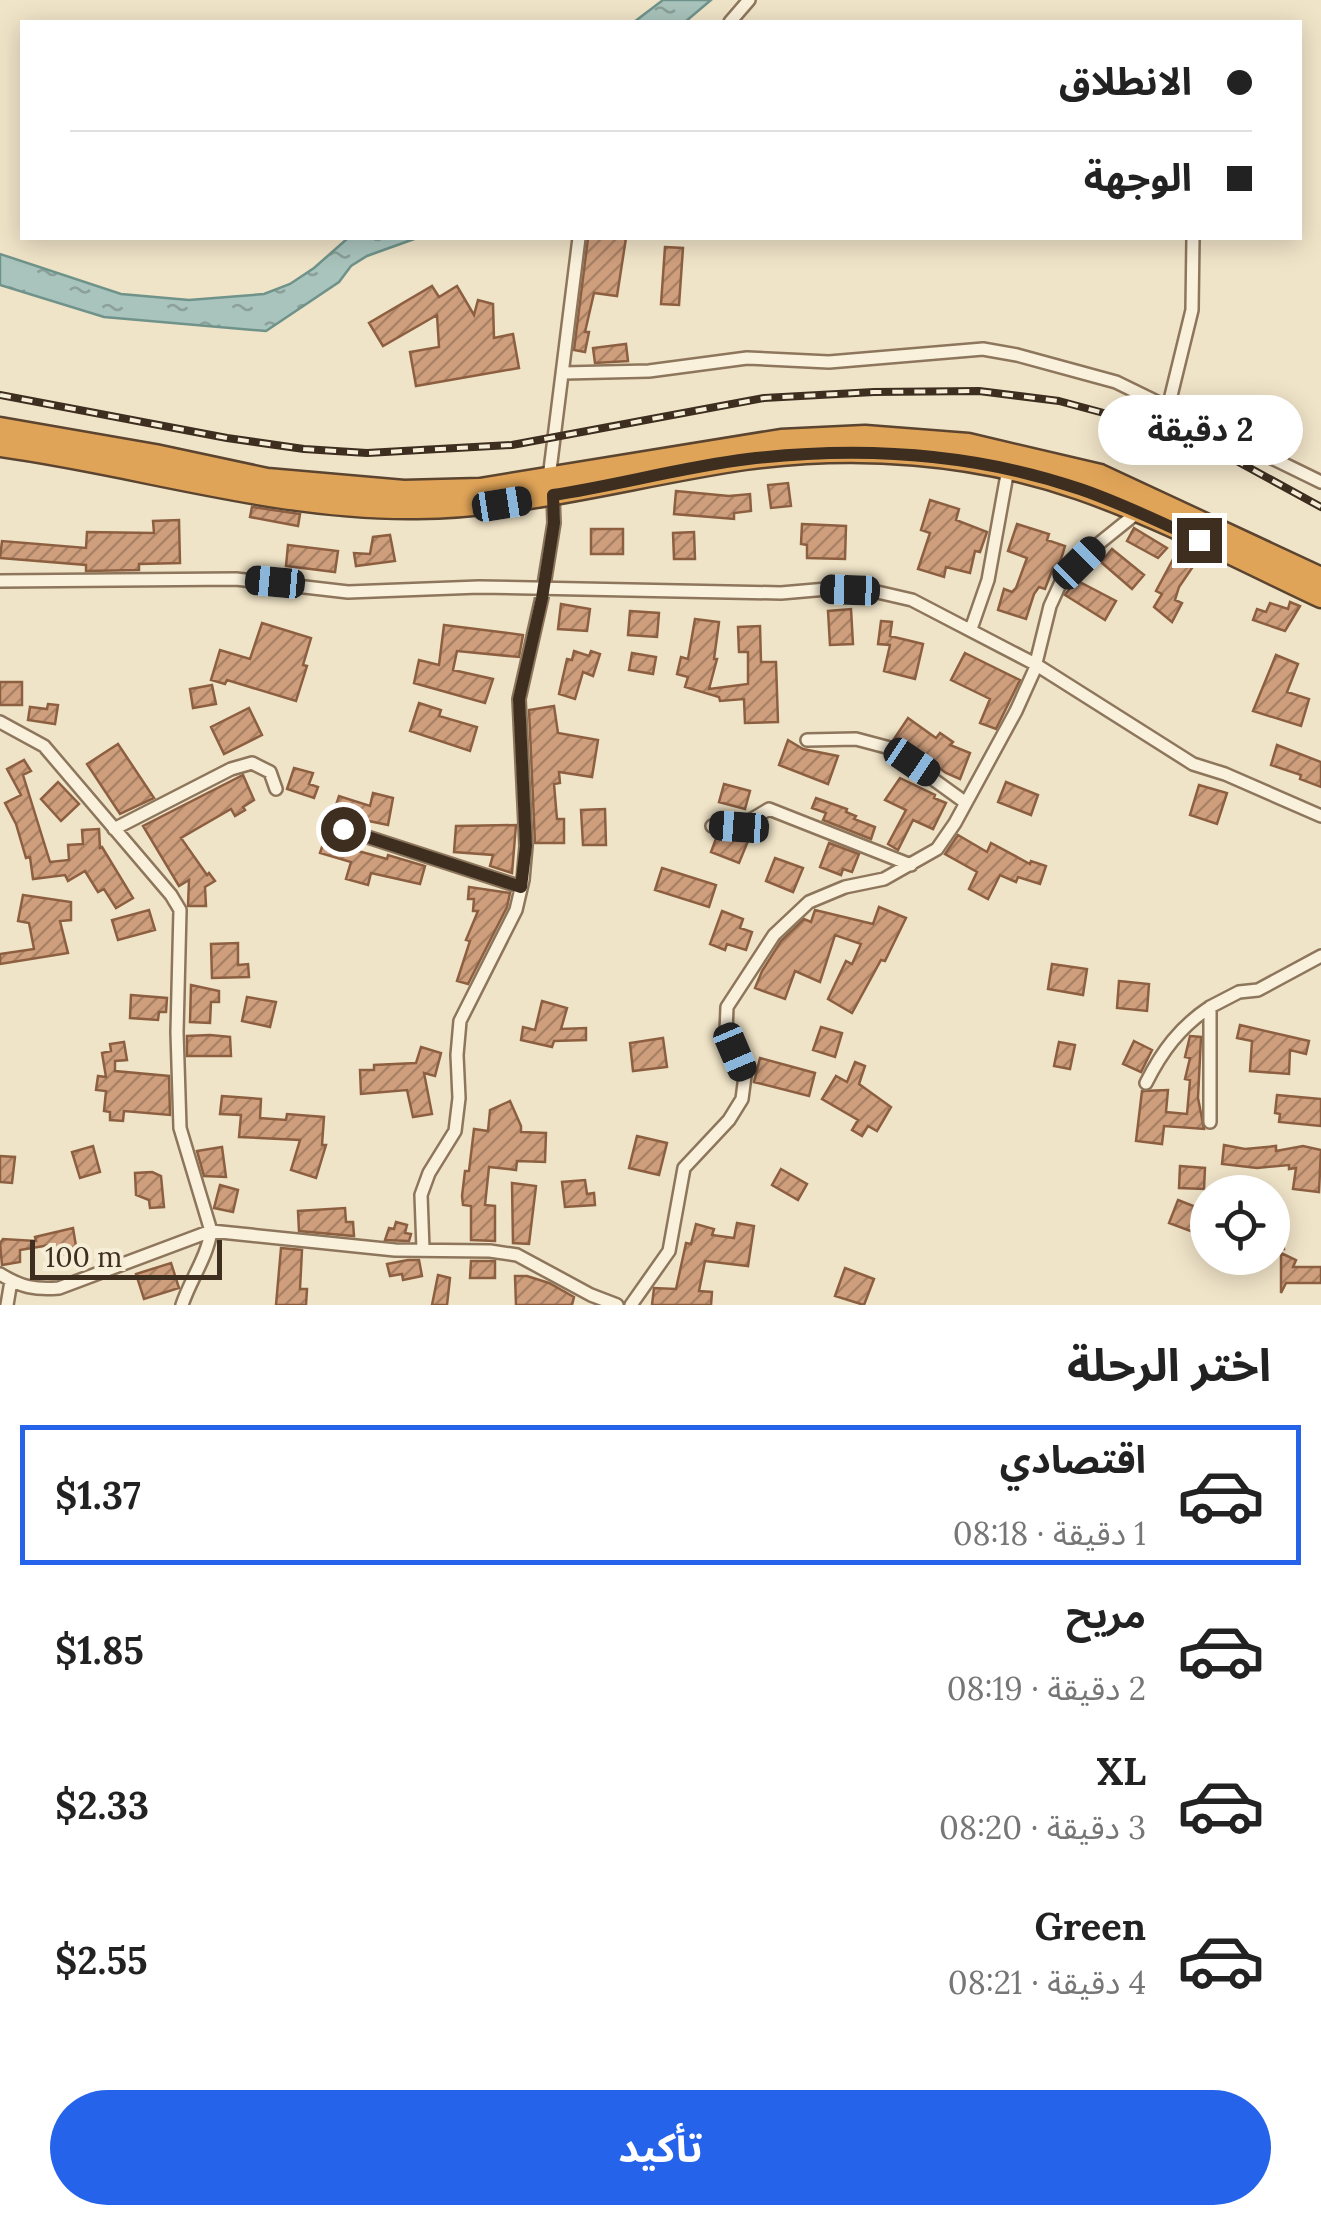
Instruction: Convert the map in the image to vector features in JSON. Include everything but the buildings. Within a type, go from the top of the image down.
[{"type":"highway","points":[[0,428],[267,479],[404,492],[551,487],[747,459],[903,454],[1008,469],[1079,488],[1321,597]]},
{"type":"highway","points":[[0,446],[316,502],[416,508],[502,504],[551,487],[710,449],[781,440],[865,436],[920,439],[1034,457],[1100,475],[1241,533],[1321,578]]},
{"type":"street","points":[[732,20],[749,0]]},
{"type":"street","points":[[423,1249],[421,1196],[429,1173],[455,1131],[460,1021],[516,910],[521,887],[526,846],[519,699],[554,523],[551,487],[579,240]]},
{"type":"street","points":[[1168,408],[1192,310],[1193,240]]},
{"type":"street","points":[[564,373],[649,372],[747,358],[829,362],[983,349],[1017,354],[1116,382],[1321,482]]},
{"type":"street","points":[[970,629],[988,580],[1008,469]]},
{"type":"street","points":[[632,1305],[669,1251],[684,1168],[729,1120],[742,1098],[745,1076],[726,1032],[727,1007],[774,935],[810,902],[845,887],[884,879],[937,848],[1016,710],[1036,664],[1050,606],[1061,582],[1097,545],[1138,512]]},
{"type":"street","points":[[0,581],[236,579],[348,592],[479,587],[874,591],[912,600],[1036,664],[1192,764],[1225,774],[1321,816]]},
{"type":"street","points":[[0,722],[44,746],[180,910],[180,1128],[210,1232],[208,1249],[182,1305]]},
{"type":"street","points":[[807,740],[856,739],[890,748],[966,802]]},
{"type":"street","points":[[114,829],[230,768],[252,763],[270,772],[276,789]]},
{"type":"street","points":[[712,826],[739,827],[770,810],[911,865]]},
{"type":"street","points":[[343,829],[521,887]]},
{"type":"street","points":[[1146,1083],[1168,1044],[1187,1022],[1239,992],[1258,990],[1321,956]]},
{"type":"street","points":[[1210,1007],[1210,1122]]},
{"type":"street","points":[[6,1278],[20,1287],[59,1288],[210,1232],[395,1250],[518,1254],[591,1295],[617,1305]]},
{"type":"street","points":[[6,1278],[7,1305]]},
{"type":"water","points":[[663,0],[711,0],[687,20],[637,20]]},
{"type":"water","points":[[346,240],[411,240],[351,266],[339,282],[266,331],[104,317],[0,285],[0,254],[121,294],[189,300],[264,294],[290,284]]},
{"type":"railway","points":[[0,395],[227,438],[367,453],[512,445],[764,398],[979,391],[1059,401],[1141,423],[1224,454],[1321,507]]},
{"type":"route","points":[[343,829],[521,887],[526,815],[519,699],[542,598],[554,523],[553,495],[747,459],[854,452],[903,454],[967,461],[1079,488],[1199,540]]}]
